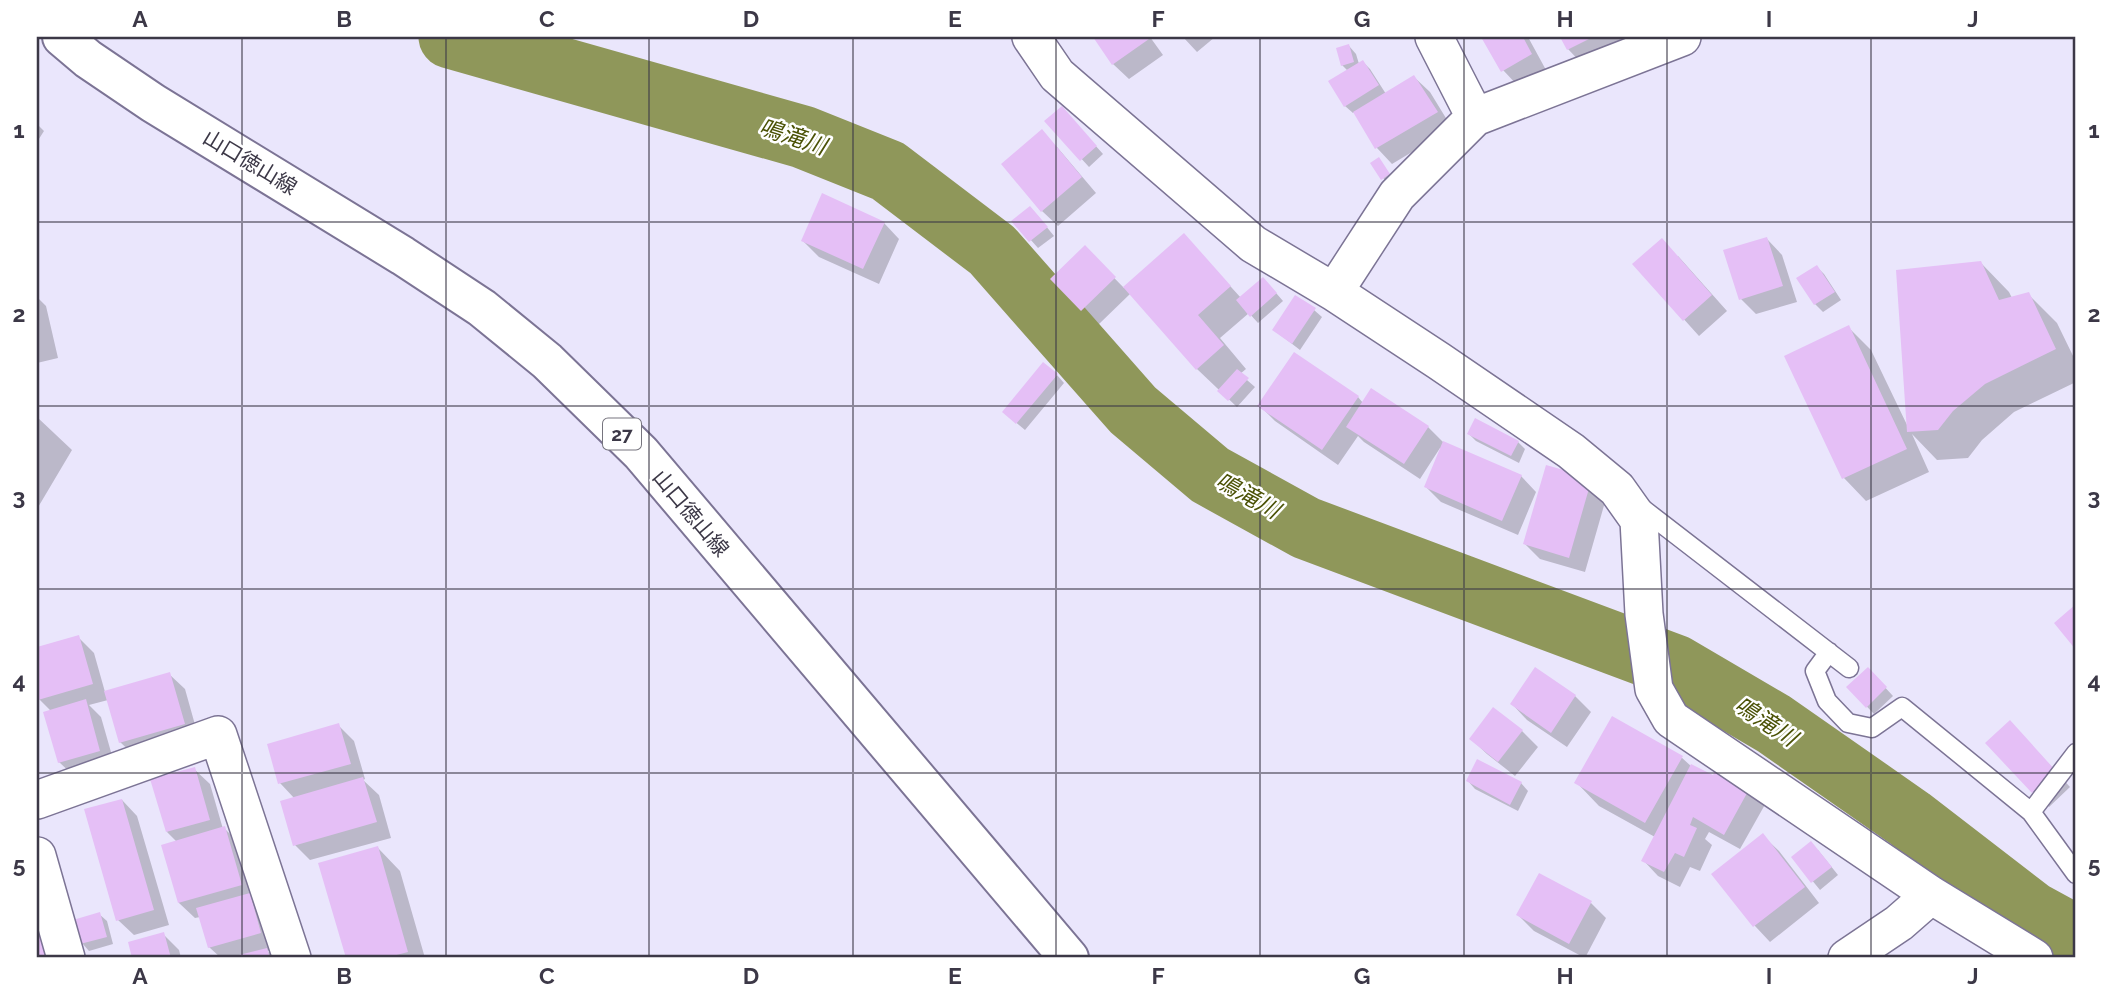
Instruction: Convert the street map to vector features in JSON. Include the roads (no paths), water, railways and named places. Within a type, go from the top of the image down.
[{"type":"main road","name":"山口徳山線","points":[[62,37],[88,59],[153,103],[403,256],[482,308],[547,361],[641,453],[1069,958]]},
{"type":"street","points":[[1031,37],[1057,75],[1253,244],[1334,292],[1439,360],[1572,451],[1617,489],[1639,520],[1644,614],[1654,689],[1671,719],[1931,895],[2034,958]]},
{"type":"street","points":[[1434,37],[1475,117]]},
{"type":"street","points":[[1334,292],[1397,195],[1475,117],[1638,44],[1682,37]]},
{"type":"street","points":[[37,800],[218,734],[292,958]]},
{"type":"street","points":[[37,856],[66,958]]},
{"type":"street","points":[[1847,958],[1899,923],[1931,895]]},
{"type":"lane","points":[[1617,489],[1849,668]]},
{"type":"lane","points":[[1829,652],[1815,671],[1827,701],[1848,723],[1872,728],[1902,707],[2031,812],[2076,874]]},
{"type":"lane","points":[[2031,812],[2076,753]]},
{"type":"waterway","name":"鳴滝川","points":[[450,37],[803,137],[888,171],[992,250],[1133,410],[1210,475],[1306,528],[1675,666],[1774,724],[1910,819],[2032,913],[2076,937]]}]
